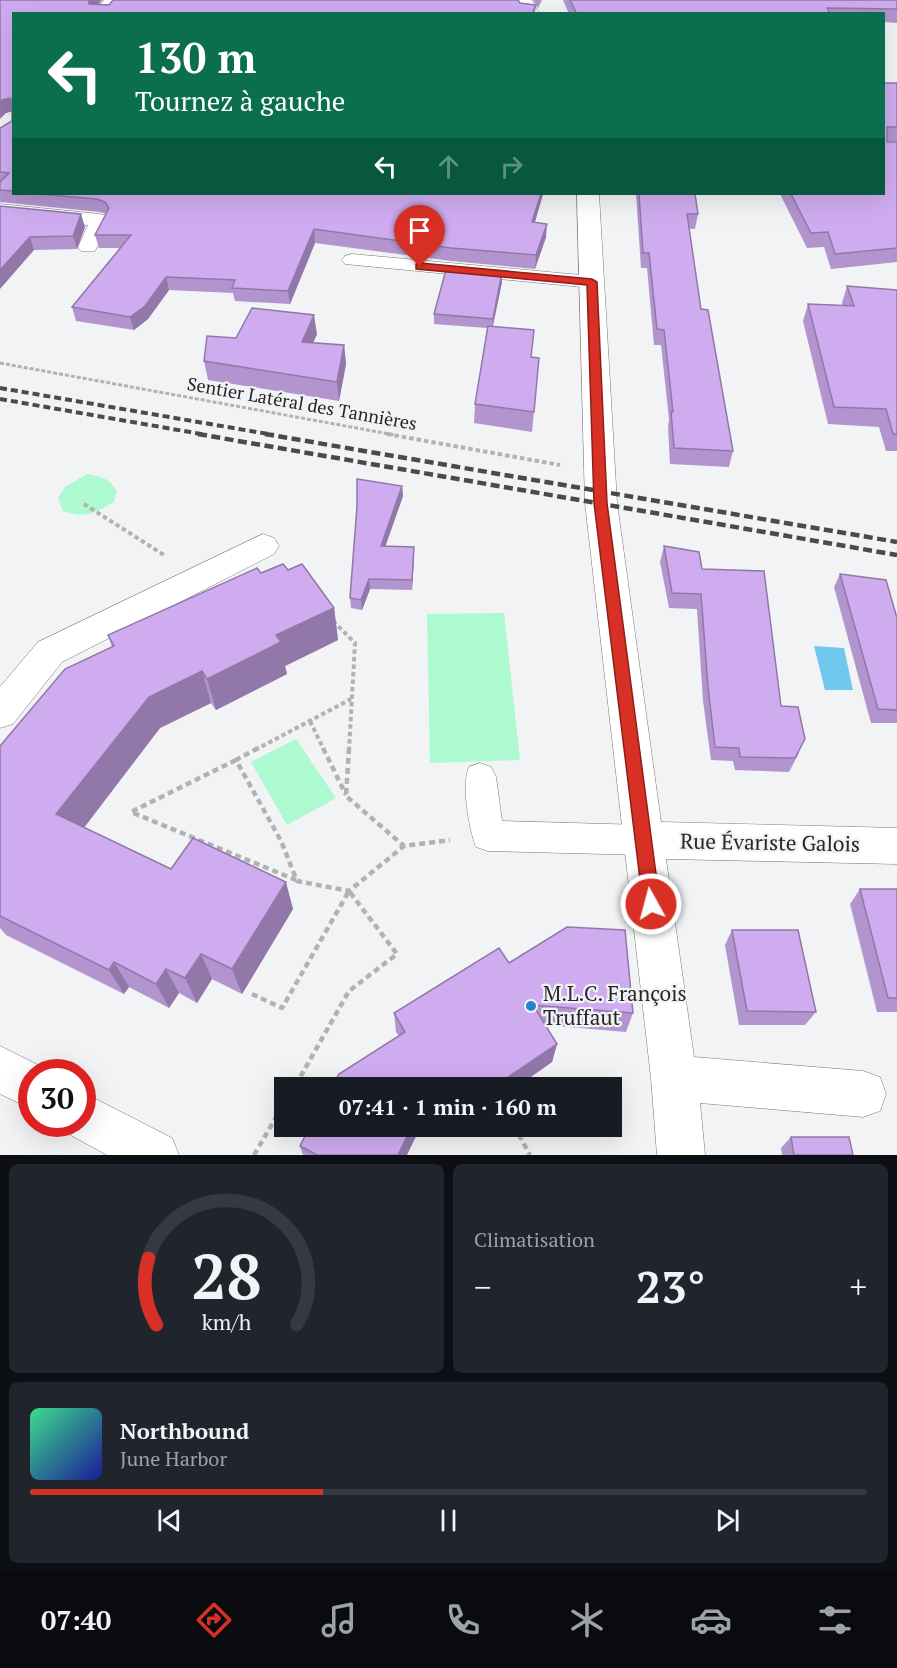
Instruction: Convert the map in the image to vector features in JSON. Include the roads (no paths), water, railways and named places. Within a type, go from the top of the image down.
[{"type":"street","points":[[104,12],[113,0]]},
{"type":"street","points":[[588,195],[601,503],[674,1078],[681,1155]]},
{"type":"street","points":[[0,713],[50,652],[263,546]]},
{"type":"street","name":"Rue Évariste Galois","points":[[643,840],[897,846]]},
{"type":"street","points":[[0,1069],[18,1079]]},
{"type":"street","points":[[674,1078],[863,1094]]},
{"type":"street","points":[[96,1123],[155,1155]]},
{"type":"lane","points":[[0,210],[100,220],[88,248]]},
{"type":"lane","points":[[352,261],[592,282]]},
{"type":"lane","points":[[480,777],[488,836],[643,840]]},
{"type":"water","points":[[814,646],[844,648],[853,690],[825,690]]},
{"type":"railway","points":[[0,388],[274,435]]},
{"type":"railway","points":[[0,399],[207,435]]},
{"type":"railway","points":[[198,434],[897,555]]},
{"type":"railway","points":[[265,434],[897,542]]},
{"type":"place","name":"M.L.C. François Truffaut","points":[[531,1006]]}]
